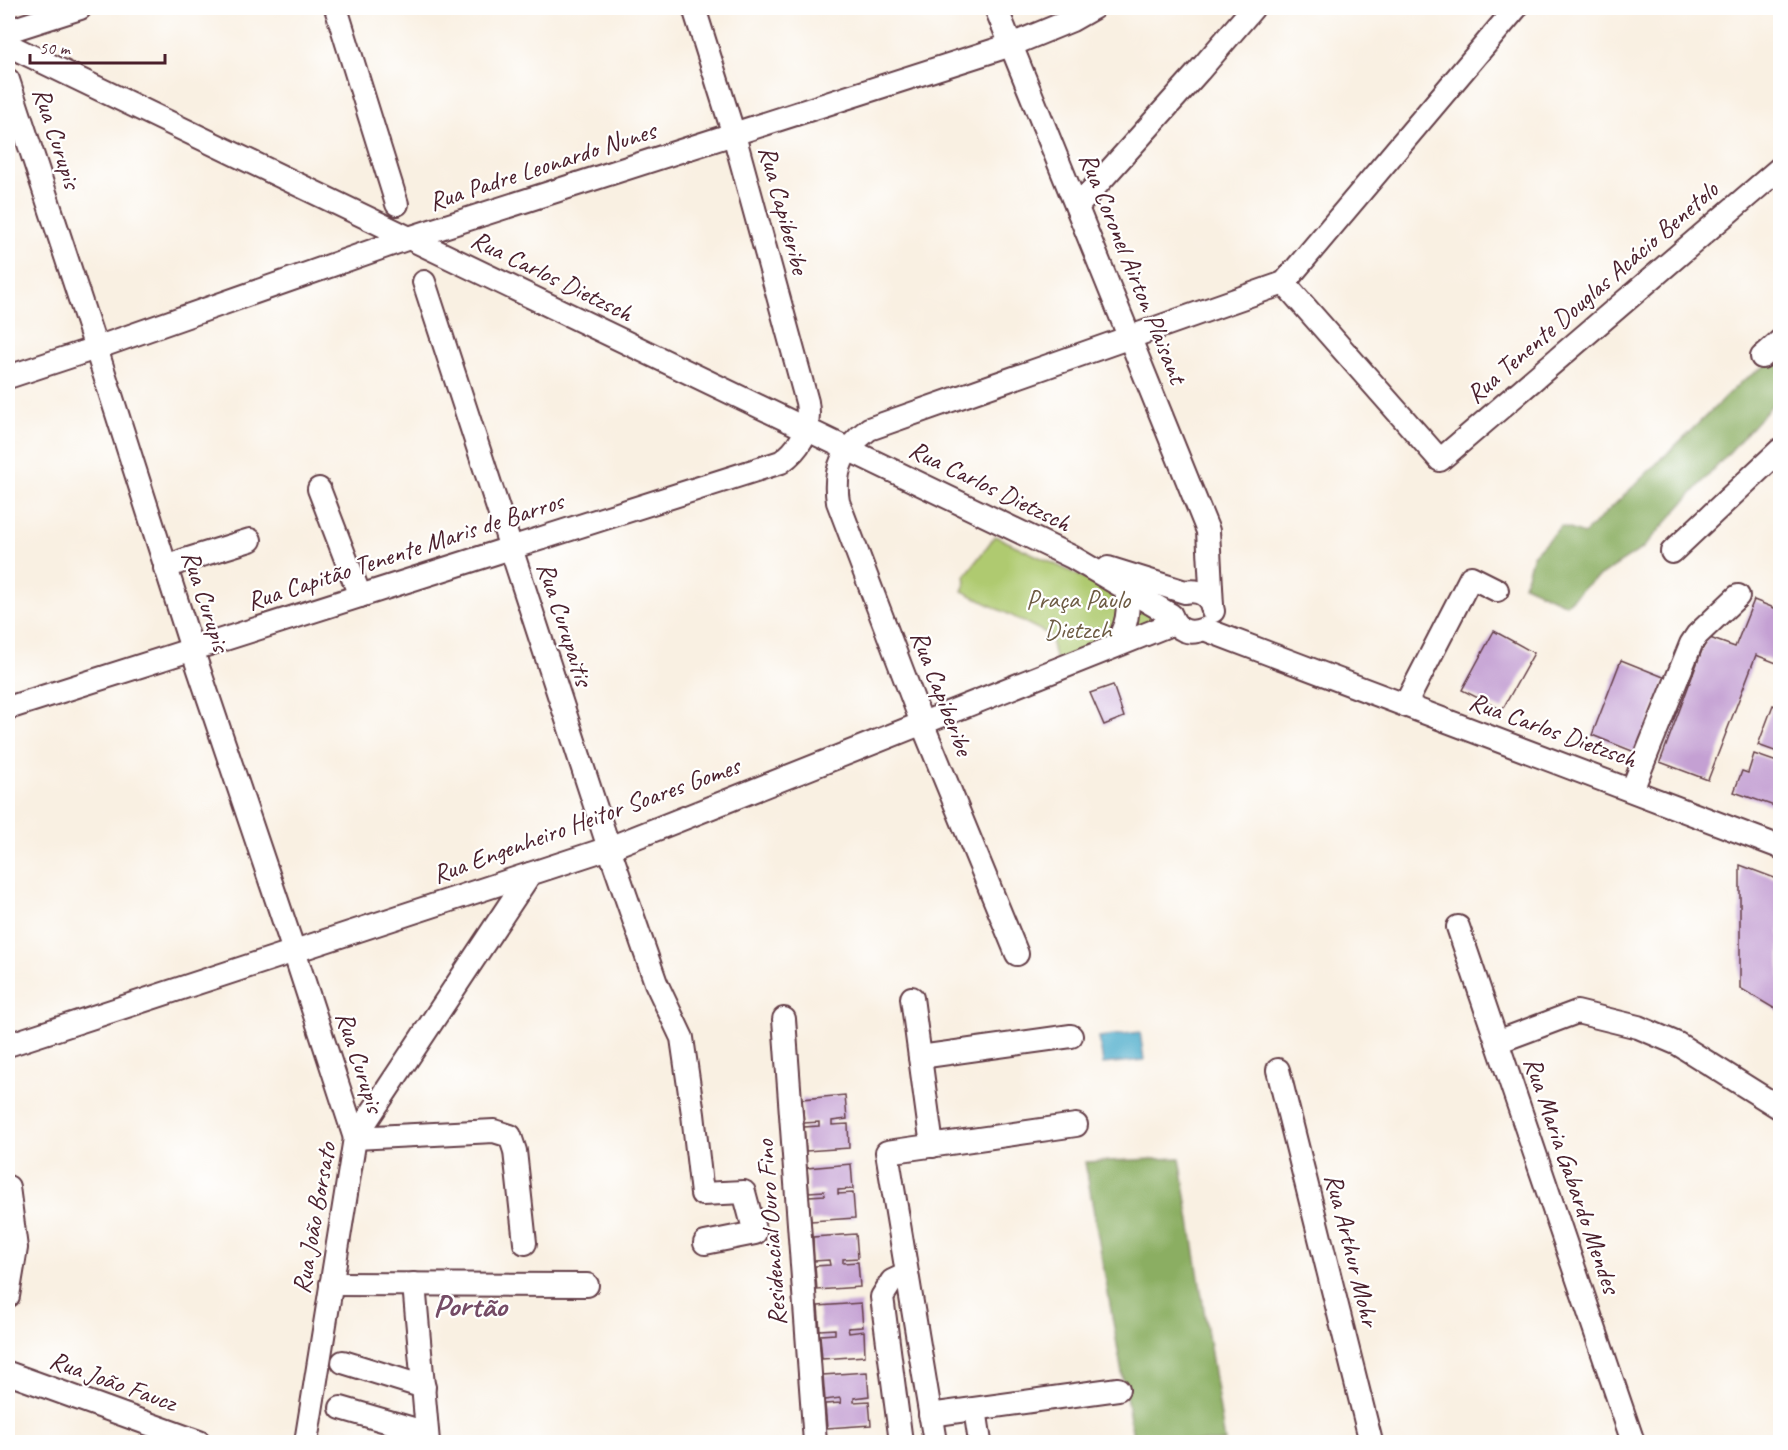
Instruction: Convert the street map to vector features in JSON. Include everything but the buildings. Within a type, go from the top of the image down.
[{"type":"street","points":[[8,31],[80,8]]},
{"type":"street","points":[[336,8],[397,204]]},
{"type":"street","name":"Rua Capiberibe","points":[[694,8],[734,135],[807,402],[806,430]]},
{"type":"street","name":"Rua Coronel Airton Plaisant","points":[[996,8],[1208,531],[1210,616]]},
{"type":"street","name":"Rua Padre Leonardo Nunes","points":[[8,377],[409,238],[1011,45],[1072,20],[1093,8]]},
{"type":"street","points":[[1077,207],[1192,80],[1253,8]]},
{"type":"street","points":[[847,450],[869,429],[1284,283],[1516,8]]},
{"type":"street","name":"Rua Carlos Dietzsch","points":[[8,45],[1072,557],[1172,619],[1184,631],[1191,633],[1210,616]]},
{"type":"street","name":"Rua Curupis","points":[[8,80],[165,568],[355,1137]]},
{"type":"street","name":"Rua Tenente Douglas Acácio Benetolo","points":[[1284,283],[1440,460],[1780,168]]},
{"type":"street","name":"Rua Curupaitis","points":[[424,282],[509,548],[609,848],[656,983],[682,1038],[702,1194],[744,1192],[755,1233],[705,1243]]},
{"type":"street","points":[[1762,357],[1780,341]]},
{"type":"street","name":"Rua Capitão Tenente Maris de Barros","points":[[8,708],[781,462],[798,446],[806,430]]},
{"type":"street","name":"Rua Capiberibe","points":[[847,450],[838,470],[838,502],[922,723],[1017,954]]},
{"type":"street","points":[[1671,552],[1780,450]]},
{"type":"street","points":[[319,489],[360,596]]},
{"type":"street","points":[[165,568],[250,540]]},
{"type":"street","points":[[1172,619],[1171,608],[1174,601],[1178,595],[1185,592],[1210,551]]},
{"type":"street","name":"Rua Carlos Dietzsch","points":[[1072,557],[1185,592],[1192,590],[1205,595],[1210,616],[1306,667],[1780,847]]},
{"type":"street","points":[[1405,705],[1471,577],[1497,590]]},
{"type":"street","points":[[1114,646],[1121,635],[1127,615],[1128,602],[1125,588]]},
{"type":"street","points":[[1632,790],[1691,644],[1697,635],[1738,596]]},
{"type":"street","name":"Rua Engenheiro Heitor Soares Gomes","points":[[8,1045],[609,848],[1114,646],[1172,619]]},
{"type":"street","name":"Rua João Borsato","points":[[306,1443],[355,1137],[530,874]]},
{"type":"street","name":"Rua Maria Gabardo Mendes","points":[[1458,927],[1633,1443]]},
{"type":"street","points":[[912,998],[932,1146]]},
{"type":"street","points":[[1497,1042],[1577,1012],[1638,1027],[1678,1044],[1780,1108]]},
{"type":"street","name":"Residencial Ouro Fino","points":[[784,1019],[815,1443]]},
{"type":"street","points":[[920,1058],[1071,1036]]},
{"type":"street","name":"Rua Arthur Mohr","points":[[1278,1070],[1371,1443]]},
{"type":"street","points":[[935,1443],[887,1152],[1076,1125]]},
{"type":"street","points":[[355,1137],[494,1131],[510,1136],[515,1151],[525,1243]]},
{"type":"street","points":[[8,1187],[16,1248],[8,1296]]},
{"type":"street","points":[[901,1443],[882,1297],[892,1281],[907,1274]]},
{"type":"street","points":[[332,1284],[587,1285]]},
{"type":"street","points":[[341,1408],[428,1438],[414,1284]]},
{"type":"street","points":[[343,1362],[424,1386]]},
{"type":"street","name":"Rua João Faucz","points":[[8,1373],[199,1443]]},
{"type":"street","points":[[930,1415],[1118,1389]]},
{"type":"street","points":[[975,1409],[980,1443]]},
{"type":"green space","points":[[1780,356],[1780,396],[1643,548],[1589,583],[1566,604],[1524,585],[1533,555],[1561,526],[1584,534],[1741,382]]},
{"type":"green space","name":"Praça Paulo Dietzch","points":[[995,536],[1167,617],[1056,662],[1050,635],[962,591],[966,582],[965,576]]},
{"type":"green space","points":[[1180,1158],[1225,1442],[1134,1442],[1085,1162]]},
{"type":"water","points":[[1140,1032],[1144,1060],[1103,1064],[1099,1037]]},
{"type":"district","name":"Portão","points":[[470,1305]]}]
